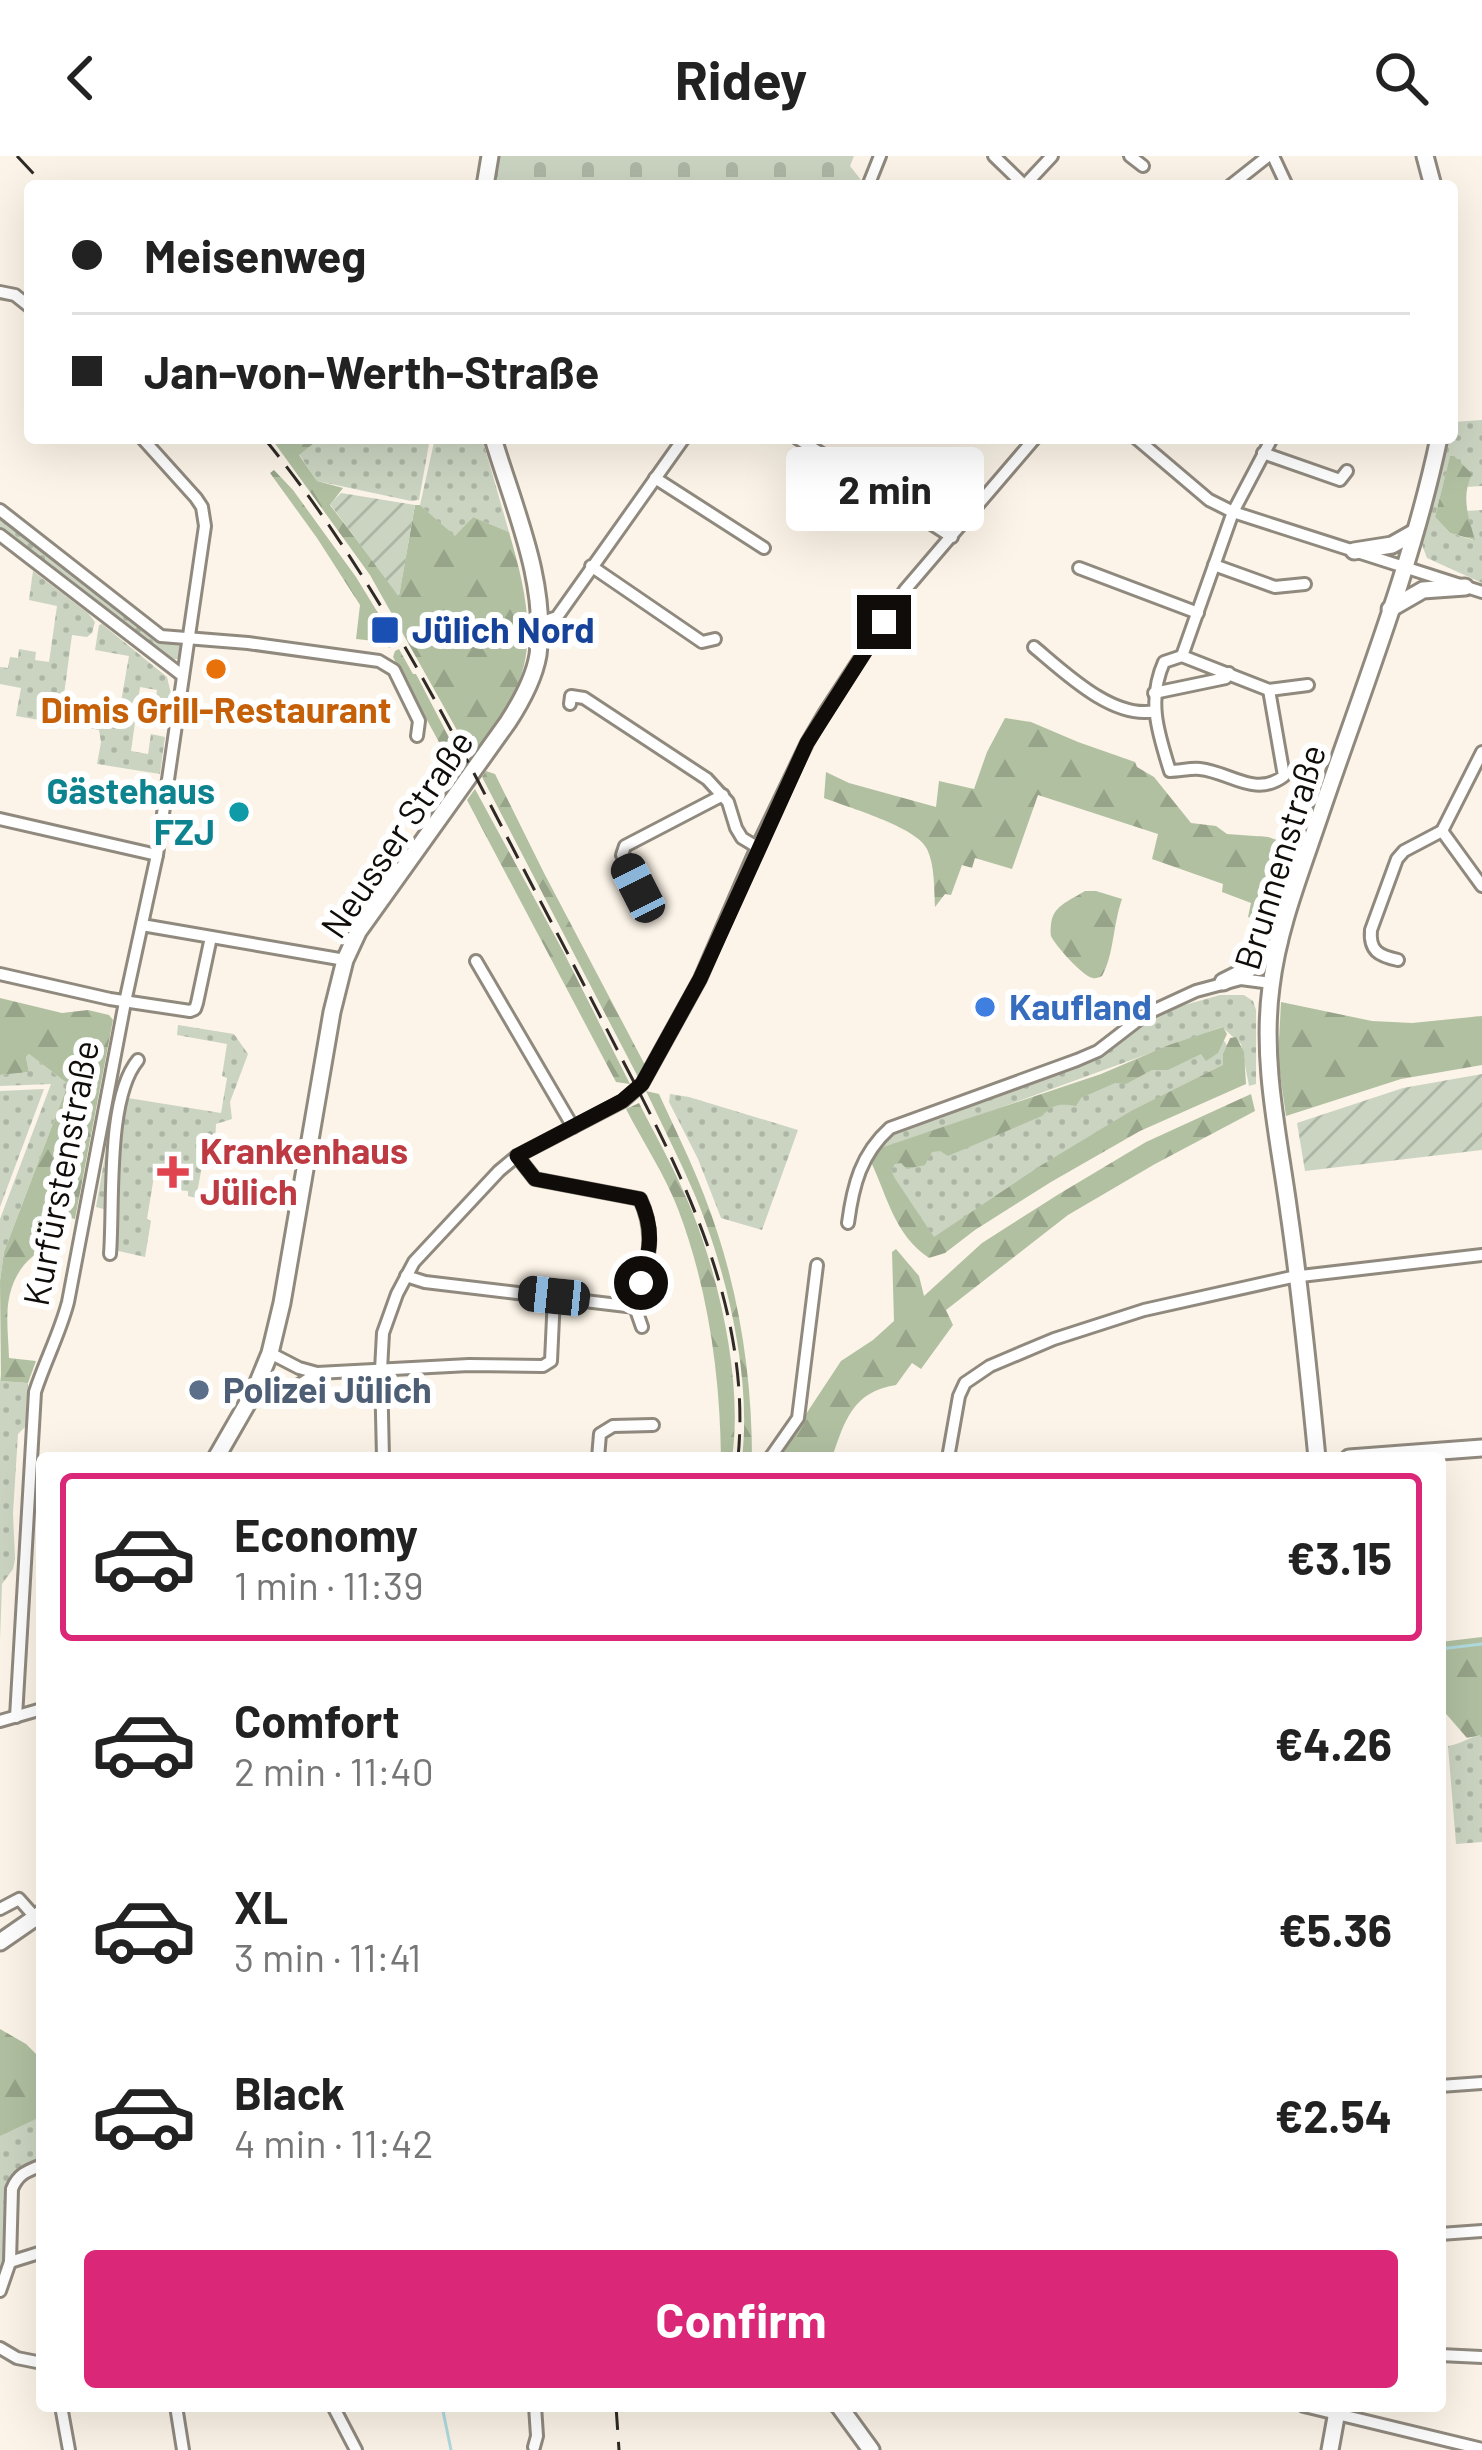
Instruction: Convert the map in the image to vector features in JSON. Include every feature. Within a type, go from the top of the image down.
[{"type":"main road","name":"Neusser Straße","points":[[219,1452],[254,1392],[270,1352],[345,960],[358,932],[524,696],[538,658],[537,591],[495,444]]},
{"type":"main road","name":"Brunnenstraße","points":[[1316,1452],[1298,1276],[1271,1098],[1271,983],[1279,942],[1415,532],[1437,444]]},
{"type":"main road","points":[[1354,551],[1392,544],[1415,532]]},
{"type":"main road","points":[[1390,609],[1423,590],[1465,586]]},
{"type":"main road","points":[[1223,982],[1249,969],[1279,942]]},
{"type":"main road","points":[[1428,1452],[1482,1448]]},
{"type":"main road","points":[[0,1942],[36,1917]]},
{"type":"main road","points":[[843,2412],[871,2450]]},
{"type":"main road","points":[[1330,2450],[1337,2412]]},
{"type":"street","points":[[994,156],[1018,180]]},
{"type":"street","points":[[1030,180],[1052,156]]},
{"type":"street","points":[[1130,156],[1143,166]]},
{"type":"street","points":[[1237,180],[1264,157]]},
{"type":"street","name":"Kurfürstenstraße","points":[[16,1717],[35,1392],[68,1302],[157,855],[205,520],[196,498],[147,444]]},
{"type":"street","points":[[540,623],[557,617],[680,444]]},
{"type":"street","points":[[806,444],[952,537]]},
{"type":"street","points":[[383,1452],[381,1351],[388,1315],[423,1249],[517,1156],[622,1101],[642,1084],[700,979],[807,743],[830,705],[905,590],[1030,444]]},
{"type":"street","points":[[1143,444],[1209,500],[1233,512],[1482,592]]},
{"type":"street","points":[[1182,656],[1233,512],[1268,444]]},
{"type":"street","points":[[1263,453],[1340,480],[1348,471]]},
{"type":"street","points":[[655,478],[764,548]]},
{"type":"street","points":[[0,510],[161,636],[314,651],[389,665],[418,721],[417,736]]},
{"type":"street","points":[[0,535],[184,676]]},
{"type":"street","points":[[1214,565],[1275,587],[1305,584]]},
{"type":"street","points":[[591,566],[702,642],[715,640]]},
{"type":"street","points":[[1079,568],[1198,613]]},
{"type":"street","points":[[1034,647],[1089,694],[1142,713],[1155,711]]},
{"type":"street","points":[[1269,690],[1284,776],[1280,781],[1246,785],[1207,770],[1170,771],[1154,693],[1164,662],[1182,656],[1269,690],[1308,685]]},
{"type":"street","points":[[1154,693],[1228,674]]},
{"type":"street","points":[[570,704],[571,696],[584,698],[693,768],[723,795],[742,838],[758,848]]},
{"type":"street","points":[[1398,960],[1380,956],[1370,939],[1397,860],[1404,851],[1442,831],[1482,752]]},
{"type":"street","points":[[638,888],[622,855],[625,846],[723,795]]},
{"type":"street","points":[[0,819],[157,855]]},
{"type":"street","points":[[1442,831],[1482,886]]},
{"type":"street","points":[[142,926],[345,960]]},
{"type":"street","points":[[0,974],[190,1011],[195,1009],[211,937]]},
{"type":"street","points":[[476,961],[573,1126]]},
{"type":"street","points":[[848,1223],[863,1159],[890,1128],[1097,1051],[1146,1014],[1174,1000],[1223,982],[1271,983]]},
{"type":"street","points":[[110,1254],[115,1144],[128,1072],[138,1060]]},
{"type":"street","points":[[517,1156],[535,1179],[640,1199],[651,1221],[648,1260],[635,1306],[642,1327]]},
{"type":"street","points":[[949,1452],[965,1382],[1054,1339],[1144,1310],[1298,1276],[1482,1255]]},
{"type":"street","points":[[774,1452],[798,1418],[817,1265]]},
{"type":"street","points":[[406,1276],[635,1306]]},
{"type":"street","points":[[270,1352],[317,1373],[543,1366],[551,1361],[554,1296]]},
{"type":"street","points":[[254,1392],[289,1393],[317,1373]]},
{"type":"street","points":[[598,1452],[599,1434],[613,1426],[653,1425]]},
{"type":"street","points":[[24,1565],[36,1564]]},
{"type":"street","points":[[0,1721],[36,1711]]},
{"type":"street","points":[[0,1909],[19,1899],[36,1915]]},
{"type":"street","points":[[1446,2086],[1482,2083]]},
{"type":"street","points":[[0,2291],[10,2262],[12,2189],[16,2179],[36,2167]]},
{"type":"street","points":[[1446,2234],[1482,2231]]},
{"type":"street","points":[[10,2262],[36,2254]]},
{"type":"street","points":[[0,2348],[36,2362]]},
{"type":"street","points":[[1446,2355],[1482,2357]]},
{"type":"street","points":[[62,2412],[69,2450]]},
{"type":"street","points":[[177,2412],[183,2450]]},
{"type":"street","points":[[336,2412],[356,2450]]},
{"type":"street","points":[[534,2449],[535,2412]]},
{"type":"street","points":[[1344,2412],[1480,2449]]},
{"type":"green space","points":[[498,156],[854,156],[850,166],[861,180],[494,180]]},
{"type":"green space","points":[[1482,420],[1482,486],[1466,487],[1450,457],[1435,517],[1450,533],[1473,540],[1466,511],[1482,510],[1482,583],[1427,558],[1422,545],[1447,444],[1458,444],[1458,422]]},
{"type":"green space","points":[[275,444],[313,444],[299,455],[317,481],[343,488],[330,505],[399,595],[415,505],[455,536],[473,517],[509,532],[525,596],[525,660],[510,701],[472,757],[370,575]]},
{"type":"green space","points":[[313,444],[429,444],[419,500],[411,501],[317,481],[299,454]]},
{"type":"green space","points":[[434,444],[484,444],[509,532],[473,517],[455,537],[420,505]]},
{"type":"green space","points":[[1450,456],[1472,474],[1466,499],[1475,540],[1450,533],[1435,517]]},
{"type":"green space","points":[[274,470],[356,577],[397,644],[389,648],[384,642],[356,639],[360,605],[270,473]]},
{"type":"green space","points":[[341,493],[415,505],[399,597],[330,504]]},
{"type":"green space","points":[[0,517],[154,636],[178,642],[182,650],[178,659],[167,660],[0,530]]},
{"type":"green space","points":[[33,571],[95,622],[87,637],[72,635],[61,717],[75,719],[77,708],[119,713],[129,656],[95,650],[99,625],[167,677],[172,698],[169,717],[154,714],[157,690],[140,687],[131,751],[148,754],[151,734],[165,737],[160,774],[97,764],[99,730],[16,716],[21,688],[0,684],[0,667],[8,668],[10,657],[18,658],[19,649],[36,652],[35,660],[49,662],[57,606],[29,600]]},
{"type":"green space","points":[[399,649],[465,768],[462,771],[454,770],[393,657]]},
{"type":"green space","points":[[1005,718],[1031,722],[1135,762],[1154,777],[1191,823],[1295,846],[1268,919],[1248,917],[1251,903],[1222,892],[1223,884],[1152,859],[1158,834],[1038,795],[1012,869],[975,858],[972,868],[962,865],[951,895],[945,894],[935,907],[931,862],[921,841],[824,798],[826,772],[936,807],[939,781],[974,789]]},
{"type":"green space","points":[[486,771],[495,774],[645,1065],[638,1077],[482,777]]},
{"type":"green space","points":[[475,789],[630,1084],[616,1082],[467,800]]},
{"type":"green space","points":[[1085,891],[1122,899],[1106,968],[1095,978],[1077,967],[1051,934],[1055,912]]},
{"type":"green space","points":[[1220,995],[1244,995],[1253,1001],[1256,1084],[1249,1086],[1241,1044],[1222,1027],[880,1148],[891,1133],[1092,1058],[1156,1013]]},
{"type":"green space","points":[[0,998],[62,1013],[88,1010],[113,1020],[75,1219],[66,1217],[61,1242],[50,1240],[28,1261],[11,1290],[9,1358],[36,1361],[28,1383],[1,1381],[0,1281],[4,1252],[68,1084],[29,1054],[29,1072],[0,1075]]},
{"type":"green space","points":[[1281,1002],[1372,1021],[1412,1023],[1482,1016],[1482,1065],[1401,1079],[1286,1116],[1278,1060]]},
{"type":"green space","points":[[178,1025],[234,1034],[248,1054],[230,1102],[232,1119],[216,1124],[214,1162],[203,1161],[196,1198],[177,1190],[178,1180],[154,1176],[145,1257],[114,1250],[114,1227],[105,1225],[107,1210],[96,1207],[117,1088],[128,1098],[221,1113],[227,1078],[222,1076],[227,1044],[177,1035]]},
{"type":"green space","points":[[1223,1027],[1227,1034],[1218,1053],[1206,1061],[1201,1054],[1168,1070],[1152,1070],[1081,1098],[1076,1106],[1054,1107],[948,1156],[932,1152],[925,1165],[907,1169],[901,1163],[891,1170],[934,1237],[1131,1111],[1223,1065],[1230,1038],[1236,1037],[1244,1052],[1246,1084],[1140,1131],[1051,1182],[945,1253],[929,1258],[900,1227],[871,1162],[880,1148],[1101,1074]]},
{"type":"green space","points":[[1221,1036],[1236,1059],[934,1238],[882,1165]]},
{"type":"green space","points":[[29,1054],[68,1084],[4,1252],[0,1281],[0,1219],[51,1084],[0,1086],[0,1075],[29,1072]]},
{"type":"green space","points":[[1482,1074],[1482,1150],[1305,1171],[1297,1123],[1403,1088]]},
{"type":"green space","points":[[44,1089],[0,1207],[0,1091]]},
{"type":"green space","points":[[646,1091],[659,1094],[716,1227],[746,1358],[752,1452],[742,1452],[743,1393],[734,1323],[694,1193]]},
{"type":"green space","points":[[670,1094],[798,1130],[762,1230],[721,1218],[669,1102]]},
{"type":"green space","points":[[1251,1094],[1255,1111],[1068,1215],[946,1310],[953,1325],[921,1369],[912,1363],[896,1385],[860,1401],[834,1452],[781,1452],[841,1361],[894,1321],[892,1252],[896,1249],[919,1276],[924,1296],[982,1243],[1146,1142]]},
{"type":"green space","points":[[639,1103],[686,1197],[712,1269],[732,1365],[733,1452],[721,1452],[715,1363],[705,1300],[688,1239],[673,1196],[626,1109]]},
{"type":"green space","points":[[0,1374],[1,1381],[28,1383],[26,1426],[18,1434],[15,1559],[2,1584],[0,1640]]},
{"type":"green space","points":[[1482,1637],[1482,1735],[1467,1738],[1446,1714],[1446,1641]]},
{"type":"green space","points":[[1482,1735],[1482,1842],[1456,1844],[1448,1746]]},
{"type":"green space","points":[[0,2029],[36,2054],[36,2119],[0,2136]]},
{"type":"green space","points":[[36,2102],[36,2163],[10,2179],[9,2234],[0,2278],[0,2123]]},
{"type":"waterway","points":[[1446,1648],[1482,1644]]},
{"type":"waterway","points":[[443,2412],[451,2450]]},
{"type":"railway","points":[[17,156],[39,180]]},
{"type":"railway","points":[[269,444],[342,545],[411,658],[670,1155],[725,1302],[740,1405],[738,1452]]},
{"type":"railway","points":[[616,2412],[619,2450]]},
{"type":"place","name":"Jülich Nord","points":[[385,630]]},
{"type":"place","name":"Dimis Grill-Restaurant","points":[[216,669]]},
{"type":"place","name":"Gästehaus FZJ","points":[[239,812]]},
{"type":"place","name":"Kaufland","points":[[985,1007]]},
{"type":"place","name":"Krankenhaus Jülich","points":[[173,1172]]},
{"type":"place","name":"Polizei Jülich","points":[[199,1390]]},
{"type":"route","points":[[641,1283],[651,1221],[640,1199],[535,1179],[517,1156],[622,1101],[642,1084],[700,979],[807,743],[884,622]]}]
